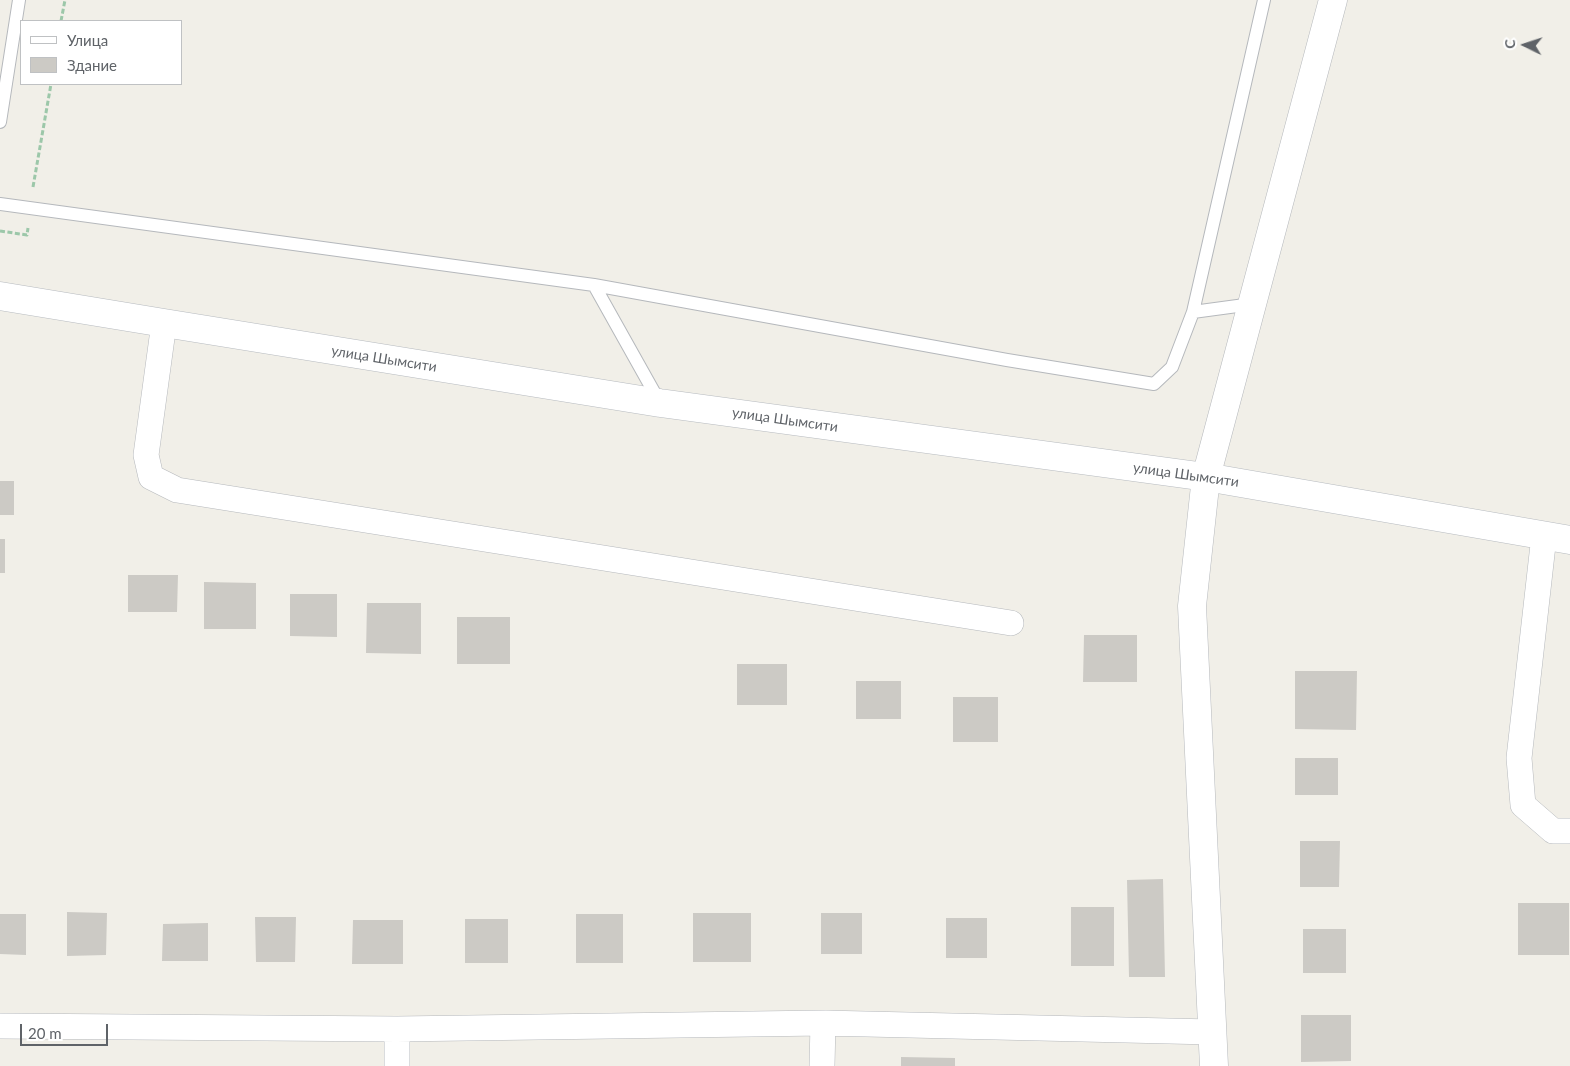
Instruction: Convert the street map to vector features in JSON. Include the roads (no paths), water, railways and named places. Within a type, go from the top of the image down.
[{"type":"main road","points":[[1214,1066],[1192,606],[1206,477],[1333,0]]},
{"type":"main road","name":"улица Шымсити","points":[[0,296],[660,403],[1206,477],[1570,540]]},
{"type":"street","points":[[164,323],[146,455],[151,477],[177,490],[1011,623]]},
{"type":"street","points":[[1544,536],[1519,758],[1523,805],[1553,831],[1570,831]]},
{"type":"street","points":[[822,1023],[822,1066]]},
{"type":"street","points":[[0,1026],[397,1029],[822,1023],[1212,1032]]},
{"type":"street","points":[[397,1029],[397,1066]]},
{"type":"lane","points":[[0,122],[19,0]]},
{"type":"lane","points":[[0,204],[594,285],[1007,360],[1154,384],[1172,367],[1193,312],[1264,0]]},
{"type":"lane","points":[[594,285],[660,403]]},
{"type":"lane","points":[[1193,312],[1252,304]]}]
